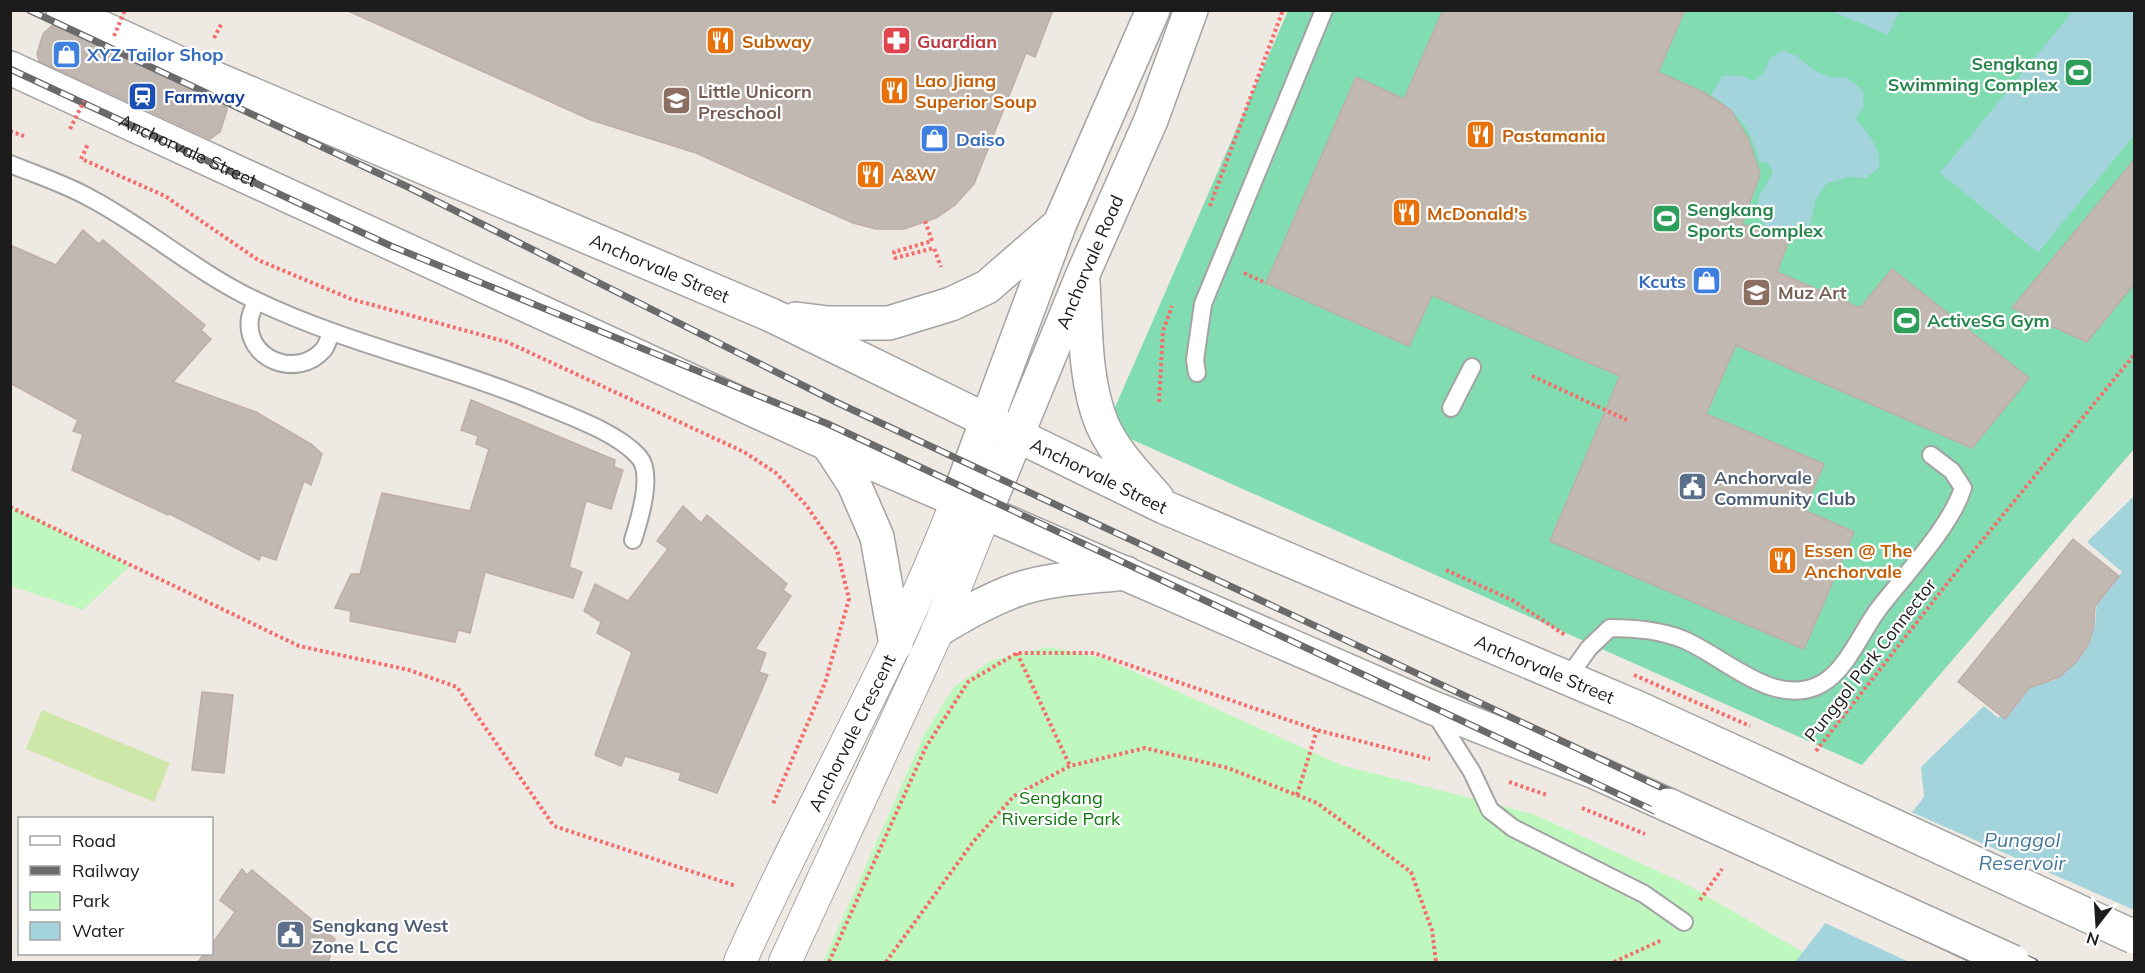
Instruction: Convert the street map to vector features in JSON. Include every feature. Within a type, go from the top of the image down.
[{"type":"street","name":"Anchorvale Street","points":[[63,10],[182,64],[771,315],[1164,507],[1575,667],[1638,708],[2134,937]]},
{"type":"street","name":"Anchorvale Road","points":[[971,507],[987,419],[1060,223],[1153,10]]},
{"type":"street","name":"Anchorvale Road","points":[[971,507],[1017,434],[1083,274],[1151,120],[1191,10]]},
{"type":"street","name":"Anchorvale Street","points":[[10,68],[828,444],[1431,706],[1595,772],[2013,963]]},
{"type":"street","points":[[771,315],[828,323],[889,323],[951,304],[987,287],[1022,259],[1060,223]]},
{"type":"street","points":[[1083,274],[1087,359],[1102,424],[1118,452],[1164,507]]},
{"type":"street","points":[[828,444],[854,484],[878,537],[896,644]]},
{"type":"street","name":"Anchorvale Crescent","points":[[785,963],[938,630],[971,507]]},
{"type":"street","name":"Anchorvale Crescent","points":[[740,963],[769,898],[896,644],[937,555],[971,507]]},
{"type":"street","points":[[938,630],[967,612],[1016,590],[1053,582],[1128,573]]},
{"type":"lane","points":[[1197,373],[1195,360],[1203,304],[1324,10]]},
{"type":"lane","points":[[10,164],[89,197],[211,277],[256,301],[331,332],[493,384],[576,419],[623,443],[641,458],[646,472],[640,518],[633,540]]},
{"type":"lane","points":[[256,301],[249,319],[251,337],[260,353],[276,363],[293,365],[311,360],[324,349],[331,332]]},
{"type":"lane","points":[[1451,408],[1472,367]]},
{"type":"lane","points":[[1575,667],[1610,627],[1636,628],[1682,639],[1764,686],[1794,691],[1823,683],[1849,657],[1871,619],[1929,545],[1960,499],[1963,488],[1952,471],[1931,455]]},
{"type":"lane","points":[[1431,706],[1472,772],[1490,810],[1513,828],[1644,894],[1684,922]]},
{"type":"path","points":[[114,36],[125,10]]},
{"type":"path","points":[[210,45],[222,23]]},
{"type":"path","points":[[70,129],[84,101]]},
{"type":"path","points":[[10,131],[34,141]]},
{"type":"path","points":[[75,157],[165,196],[258,260],[351,299],[507,342],[744,452],[776,473],[806,505],[837,550],[849,599],[825,683],[778,790],[771,812]]},
{"type":"path","points":[[925,221],[941,267]]},
{"type":"path","points":[[932,241],[894,252],[896,258],[934,248]]},
{"type":"path","points":[[330,297],[332,290]]},
{"type":"path","name":"Punggol Park Connector","points":[[1811,756],[1953,576],[2134,355]]},
{"type":"path","points":[[1532,376],[1627,420]]},
{"type":"path","points":[[10,507],[299,646],[409,670],[458,687],[554,826],[769,898]]},
{"type":"path","points":[[1446,570],[1512,600],[1561,629],[1575,667],[1634,675]]},
{"type":"path","points":[[1017,653],[1070,766]]},
{"type":"path","points":[[829,963],[926,747],[968,682],[1017,653],[1094,653],[1317,730],[1450,764],[1551,796]]},
{"type":"path","points":[[1297,795],[1317,730]]},
{"type":"path","points":[[886,963],[972,842],[1014,796],[1070,766],[1145,748],[1228,768],[1317,803],[1411,872],[1432,930],[1436,963]]},
{"type":"path","points":[[1572,804],[1582,808]]},
{"type":"path","points":[[1614,963],[1664,939],[1684,922],[1741,839]]},
{"type":"green space","name":"Sengkang Sports Complex","points":[[1288,11],[2134,11],[2134,449],[1862,765],[1106,428]]},
{"type":"green space","points":[[10,507],[130,566],[83,610],[11,586]]},
{"type":"green space","name":"Sengkang Riverside Park","points":[[1049,647],[1106,659],[1341,765],[1533,814],[1686,884],[1803,952],[1795,962],[823,962],[924,735],[954,687],[990,661]]},
{"type":"green space","points":[[42,710],[170,763],[154,802],[26,749]]},
{"type":"water","name":"Sengkang Swimming Complex","points":[[2074,10],[2134,11],[2134,135],[2038,253],[1940,173]]},
{"type":"water","name":"Sengkang Swimming Complex","points":[[1832,11],[1899,11],[1888,35]]},
{"type":"water","points":[[1783,51],[1797,56],[1813,70],[1830,77],[1848,78],[1863,91],[1863,108],[1855,119],[1873,141],[1879,160],[1879,168],[1866,178],[1848,177],[1826,184],[1815,201],[1810,225],[1787,233],[1769,228],[1756,216],[1759,196],[1773,173],[1768,163],[1759,161],[1752,140],[1742,122],[1729,108],[1711,95],[1722,76],[1739,75],[1755,81],[1765,71],[1770,58]]},
{"type":"water","name":"Punggol Reservoir","points":[[2134,496],[2134,962],[1795,962],[1924,797],[1921,767],[1984,706],[1998,718],[2022,687],[2055,680],[2082,653],[2095,626],[2097,601],[2122,572],[2087,542]]},
{"type":"pier","points":[[1909,811],[2134,910],[2134,962],[1909,962],[1823,922]]},
{"type":"building","points":[[346,10],[1053,10],[1035,57],[1026,53],[974,184],[955,205],[936,218],[904,229],[876,229],[853,223],[696,153],[591,120]]},
{"type":"building","points":[[1443,10],[1685,10],[1658,72],[1703,92],[1731,110],[1748,138],[1760,174],[1742,224],[1789,240],[1777,272],[1860,308],[1892,269],[2029,378],[1972,448],[1736,345],[1706,414],[1824,464],[1804,510],[1854,532],[1804,649],[1550,541],[1620,376],[1432,295],[1409,346],[1266,283],[1356,77],[1404,99]]},
{"type":"building","points":[[53,25],[226,104],[227,110],[220,132],[210,139],[39,61],[37,54],[43,34]]},
{"type":"building","points":[[2134,160],[2134,284],[2087,342],[2012,308]]},
{"type":"building","points":[[83,230],[99,244],[103,240],[205,325],[201,330],[211,339],[173,382],[256,412],[311,444],[322,454],[311,485],[304,481],[276,560],[261,555],[259,560],[168,513],[168,515],[72,470],[83,434],[73,431],[78,420],[10,383],[10,245],[56,265]]},
{"type":"building","points":[[471,400],[615,460],[614,467],[623,470],[611,509],[586,501],[569,567],[582,572],[573,598],[485,572],[470,633],[458,630],[455,642],[350,621],[351,611],[335,608],[351,574],[360,574],[382,493],[470,511],[489,449],[476,444],[478,436],[461,430]]},
{"type":"building","points":[[683,506],[701,523],[707,515],[787,584],[783,590],[791,596],[755,649],[766,653],[759,672],[768,675],[717,793],[679,780],[681,773],[625,756],[621,766],[595,755],[632,652],[597,633],[601,622],[584,611],[595,584],[628,601],[668,549],[657,541]]},
{"type":"building","points":[[2073,539],[2119,576],[2095,606],[2094,625],[2089,643],[2077,661],[2059,677],[2029,688],[2005,719],[1958,682]]},
{"type":"building","points":[[202,692],[233,695],[224,773],[192,770]]},
{"type":"building","points":[[242,869],[247,875],[252,870],[335,939],[328,963],[197,963],[203,955],[213,955],[213,943],[235,912],[220,900]]},
{"type":"railway","points":[[29,10],[410,188],[838,403],[2035,962]]},
{"type":"railway","points":[[10,69],[391,246],[828,424],[1977,962]]},
{"type":"place","name":"Subway","points":[[721,41]]},
{"type":"place","name":"Guardian","points":[[896,41]]},
{"type":"place","name":"XYZ Tailor Shop","points":[[66,54]]},
{"type":"place","name":"Sengkang Swimming Complex","points":[[2079,73]]},
{"type":"place","name":"Lao Jiang Superior Soup","points":[[894,90]]},
{"type":"place","name":"Farmway","points":[[143,96]]},
{"type":"place","name":"Little Unicorn Preschool","points":[[677,101]]},
{"type":"place","name":"Pastamania","points":[[1481,135]]},
{"type":"place","name":"Daiso","points":[[935,139]]},
{"type":"place","name":"A&W","points":[[870,174]]},
{"type":"place","name":"McDonald's","points":[[1406,213]]},
{"type":"place","name":"Sengkang Sports Complex","points":[[1666,219]]},
{"type":"place","name":"Kcuts","points":[[1707,281]]},
{"type":"place","name":"Muz Art","points":[[1757,292]]},
{"type":"place","name":"ActiveSG Gym","points":[[1906,320]]},
{"type":"place","name":"Anchorvale Community Club","points":[[1693,487]]},
{"type":"place","name":"Essen @ The Anchorvale","points":[[1783,560]]},
{"type":"place","name":"Sengkang West Zone L CC","points":[[291,935]]}]
